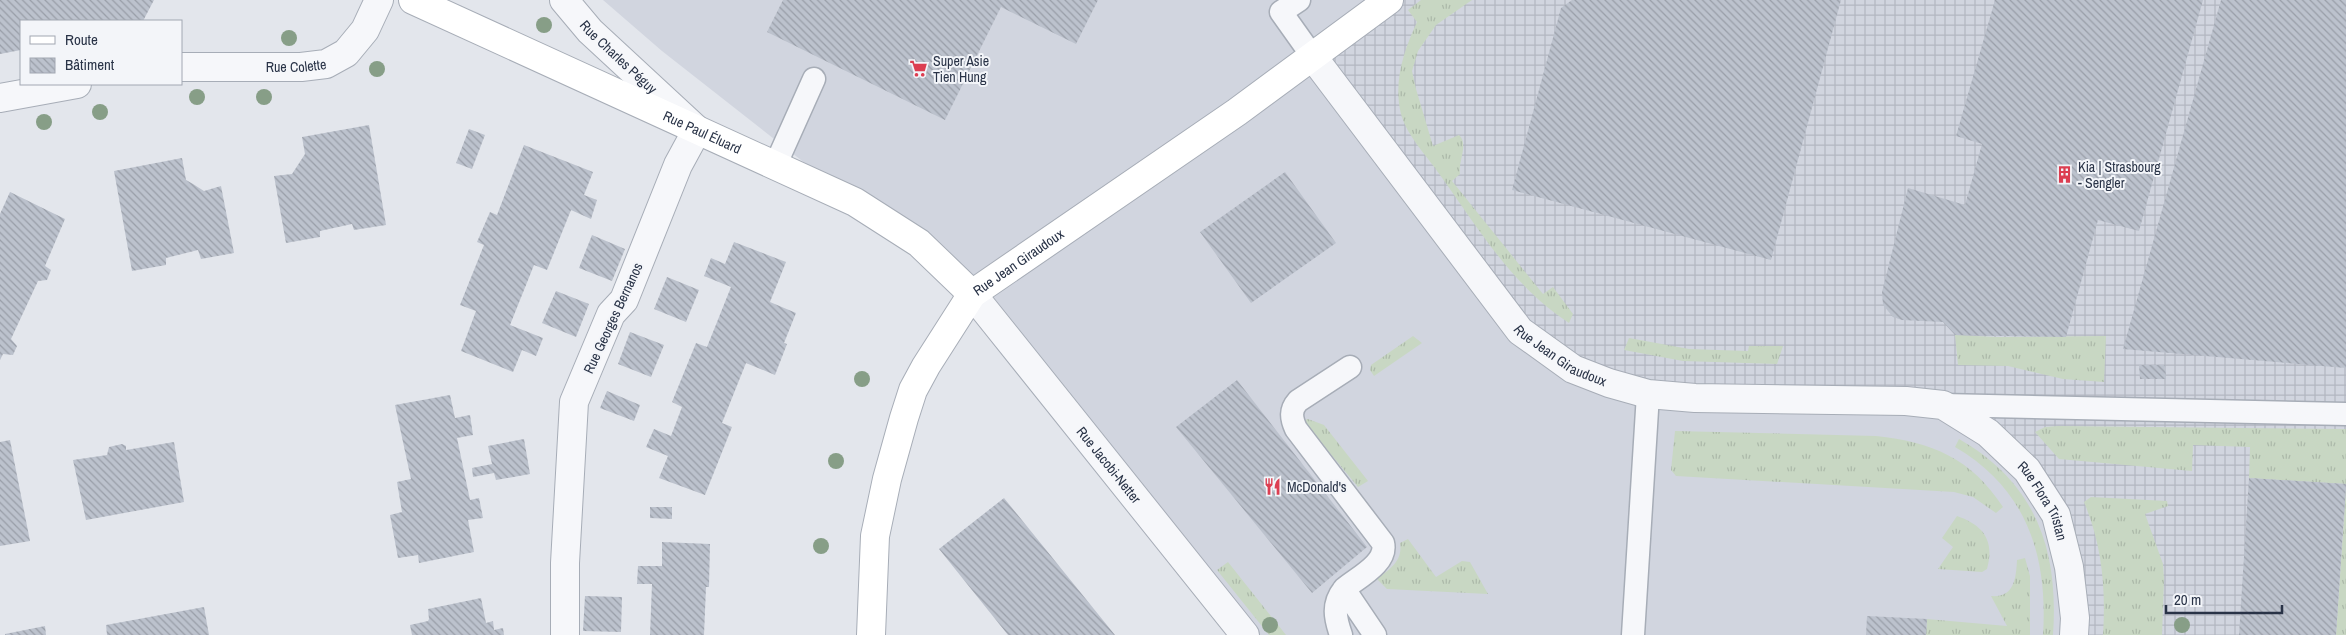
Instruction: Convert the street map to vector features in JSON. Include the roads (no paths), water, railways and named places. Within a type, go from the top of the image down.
[{"type":"street","name":"Rue Colette","points":[[182,67],[301,67],[326,64],[346,53],[365,30],[379,0]]},
{"type":"street","name":"Rue Paul Éluard","points":[[413,0],[855,202],[880,216],[902,234],[919,243],[972,294]]},
{"type":"street","name":"Rue Charles Péguy","points":[[564,0],[590,31],[697,130]]},
{"type":"street","name":"Rue Jean Giraudoux","points":[[871,635],[875,536],[887,479],[904,418],[913,390],[926,366],[972,294],[1313,57],[1389,0]]},
{"type":"street","name":"Rue Jean Giraudoux","points":[[1313,57],[1520,331],[1573,368],[1608,383],[1648,394],[1695,398],[1906,402],[1943,406]]},
{"type":"street","points":[[0,98],[72,85]]},
{"type":"street","name":"Rue Georges Bernanos","points":[[565,635],[565,563],[574,402],[611,314],[624,300],[678,165],[697,130]]},
{"type":"street","name":"Rue Jacobi-Netter","points":[[972,294],[1245,635]]},
{"type":"street","name":"Rue Flora Tristan","points":[[1943,406],[1988,433],[2027,470],[2056,516],[2069,567],[2075,618],[2074,635]]},
{"type":"lane","points":[[1299,0],[1281,12],[1313,57]]},
{"type":"lane","points":[[775,166],[814,79]]},
{"type":"lane","points":[[1341,635],[1336,619],[1335,603],[1344,589],[1379,560],[1384,553],[1383,543],[1296,429],[1291,414],[1293,407],[1298,401],[1350,367]]},
{"type":"lane","points":[[1633,635],[1648,394]]},
{"type":"lane","points":[[1943,406],[2346,414]]},
{"type":"lane","points":[[1344,589],[1375,635]]},
{"type":"place","name":"Super Asie Tien Hung","points":[[919,69]]},
{"type":"place","name":"Kia | Strasbourg - Sengler","points":[[2064,175]]},
{"type":"place","name":"McDonald's","points":[[1273,487]]}]
